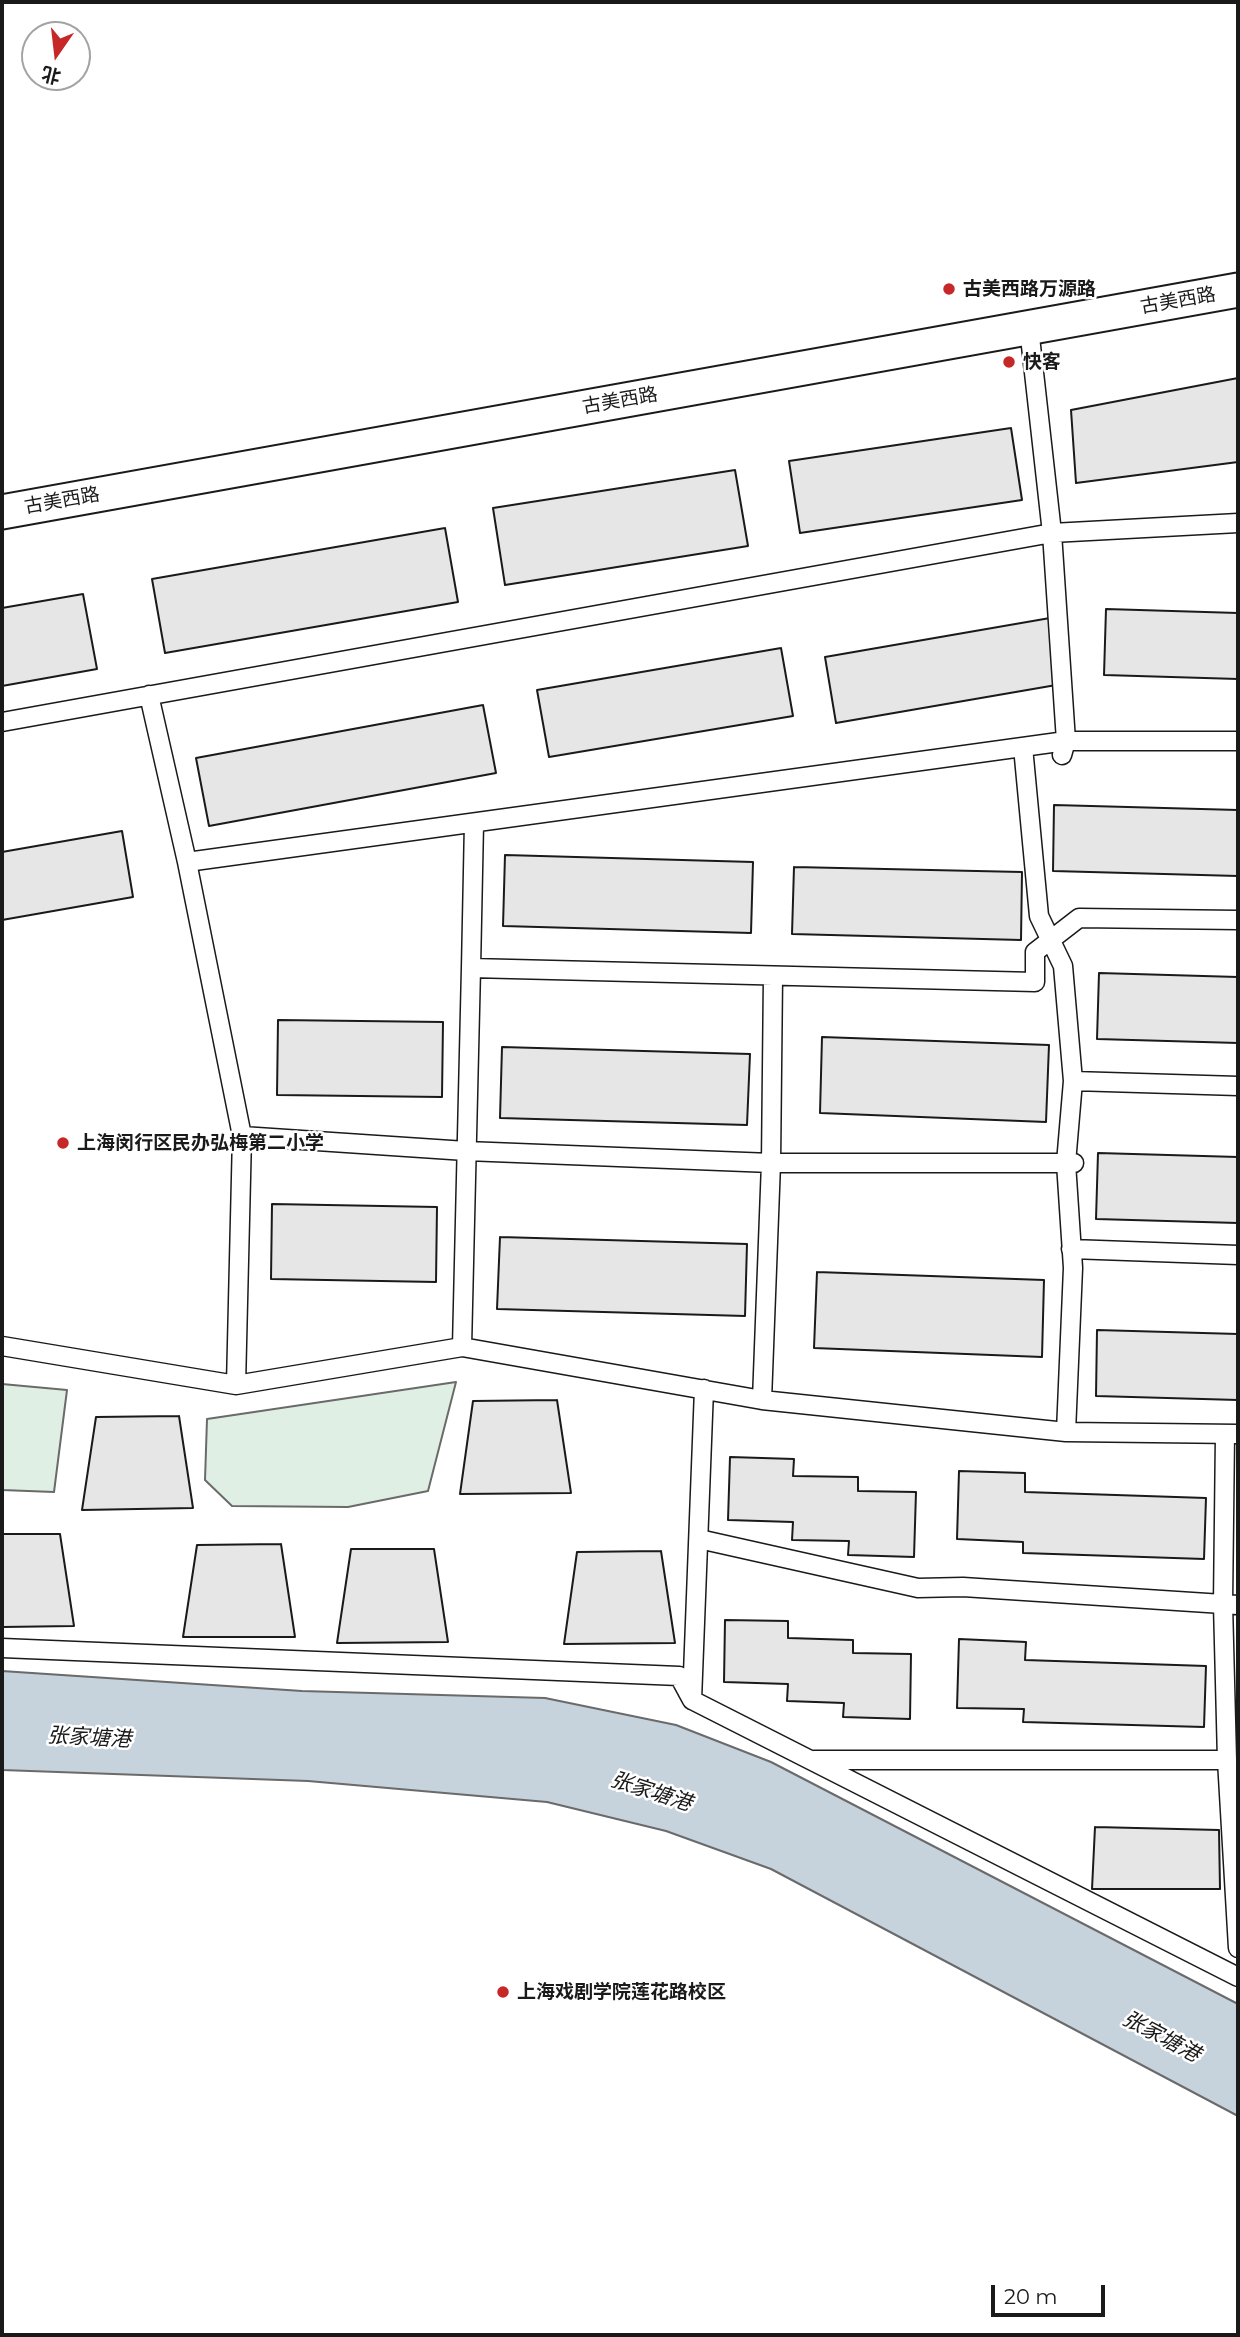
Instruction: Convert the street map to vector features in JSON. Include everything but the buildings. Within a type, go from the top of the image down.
[{"type":"street","name":"古美西路","points":[[2,512],[1238,290]]},
{"type":"lane","points":[[1029,328],[1052,533],[1064,748]]},
{"type":"lane","points":[[2,722],[1052,533],[1238,523]]},
{"type":"lane","points":[[149,695],[187,862],[242,1136],[236,1385]]},
{"type":"lane","points":[[187,862],[1023,747],[1064,748],[1238,741]]},
{"type":"lane","points":[[1023,747],[1039,916],[1063,966],[1073,1080],[1070,1163],[1073,1268],[1066,1432]]},
{"type":"lane","points":[[462,1347],[474,823]]},
{"type":"lane","points":[[471,968],[1035,982],[1035,952],[1080,918],[1238,920]]},
{"type":"lane","points":[[762,1400],[771,1163],[773,976]]},
{"type":"lane","points":[[1073,1080],[1238,1086]]},
{"type":"lane","points":[[242,1136],[466,1151],[771,1163],[1070,1163]]},
{"type":"lane","points":[[1071,1249],[1238,1255]]},
{"type":"lane","points":[[2,1346],[236,1385],[462,1347],[762,1400],[1066,1432],[1232,1434],[1227,1760],[1235,1828],[1238,1948]]},
{"type":"lane","points":[[692,1700],[704,1389]]},
{"type":"lane","points":[[699,1539],[919,1588],[963,1587],[1230,1604]]},
{"type":"lane","points":[[2,1648],[679,1676],[692,1700],[1238,1977]]},
{"type":"lane","points":[[810,1759],[1227,1760]]},
{"type":"green space","points":[[456,1382],[428,1491],[348,1507],[232,1506],[205,1480],[207,1419]]},
{"type":"green space","points":[[2,1384],[67,1390],[54,1492],[2,1490]]},
{"type":"water","name":"张家塘港","points":[[2,1671],[302,1691],[545,1698],[676,1725],[771,1762],[1238,2004],[1238,2116],[771,1869],[666,1831],[547,1802],[308,1781],[2,1770]]},
{"type":"place","name":"古美西路万源路","points":[[949,289]]},
{"type":"place","name":"快客","points":[[1009,362]]},
{"type":"place","name":"上海闵行区民办弘梅第二小学","points":[[63,1143]]},
{"type":"place","name":"上海戏剧学院莲花路校区","points":[[503,1992]]}]
